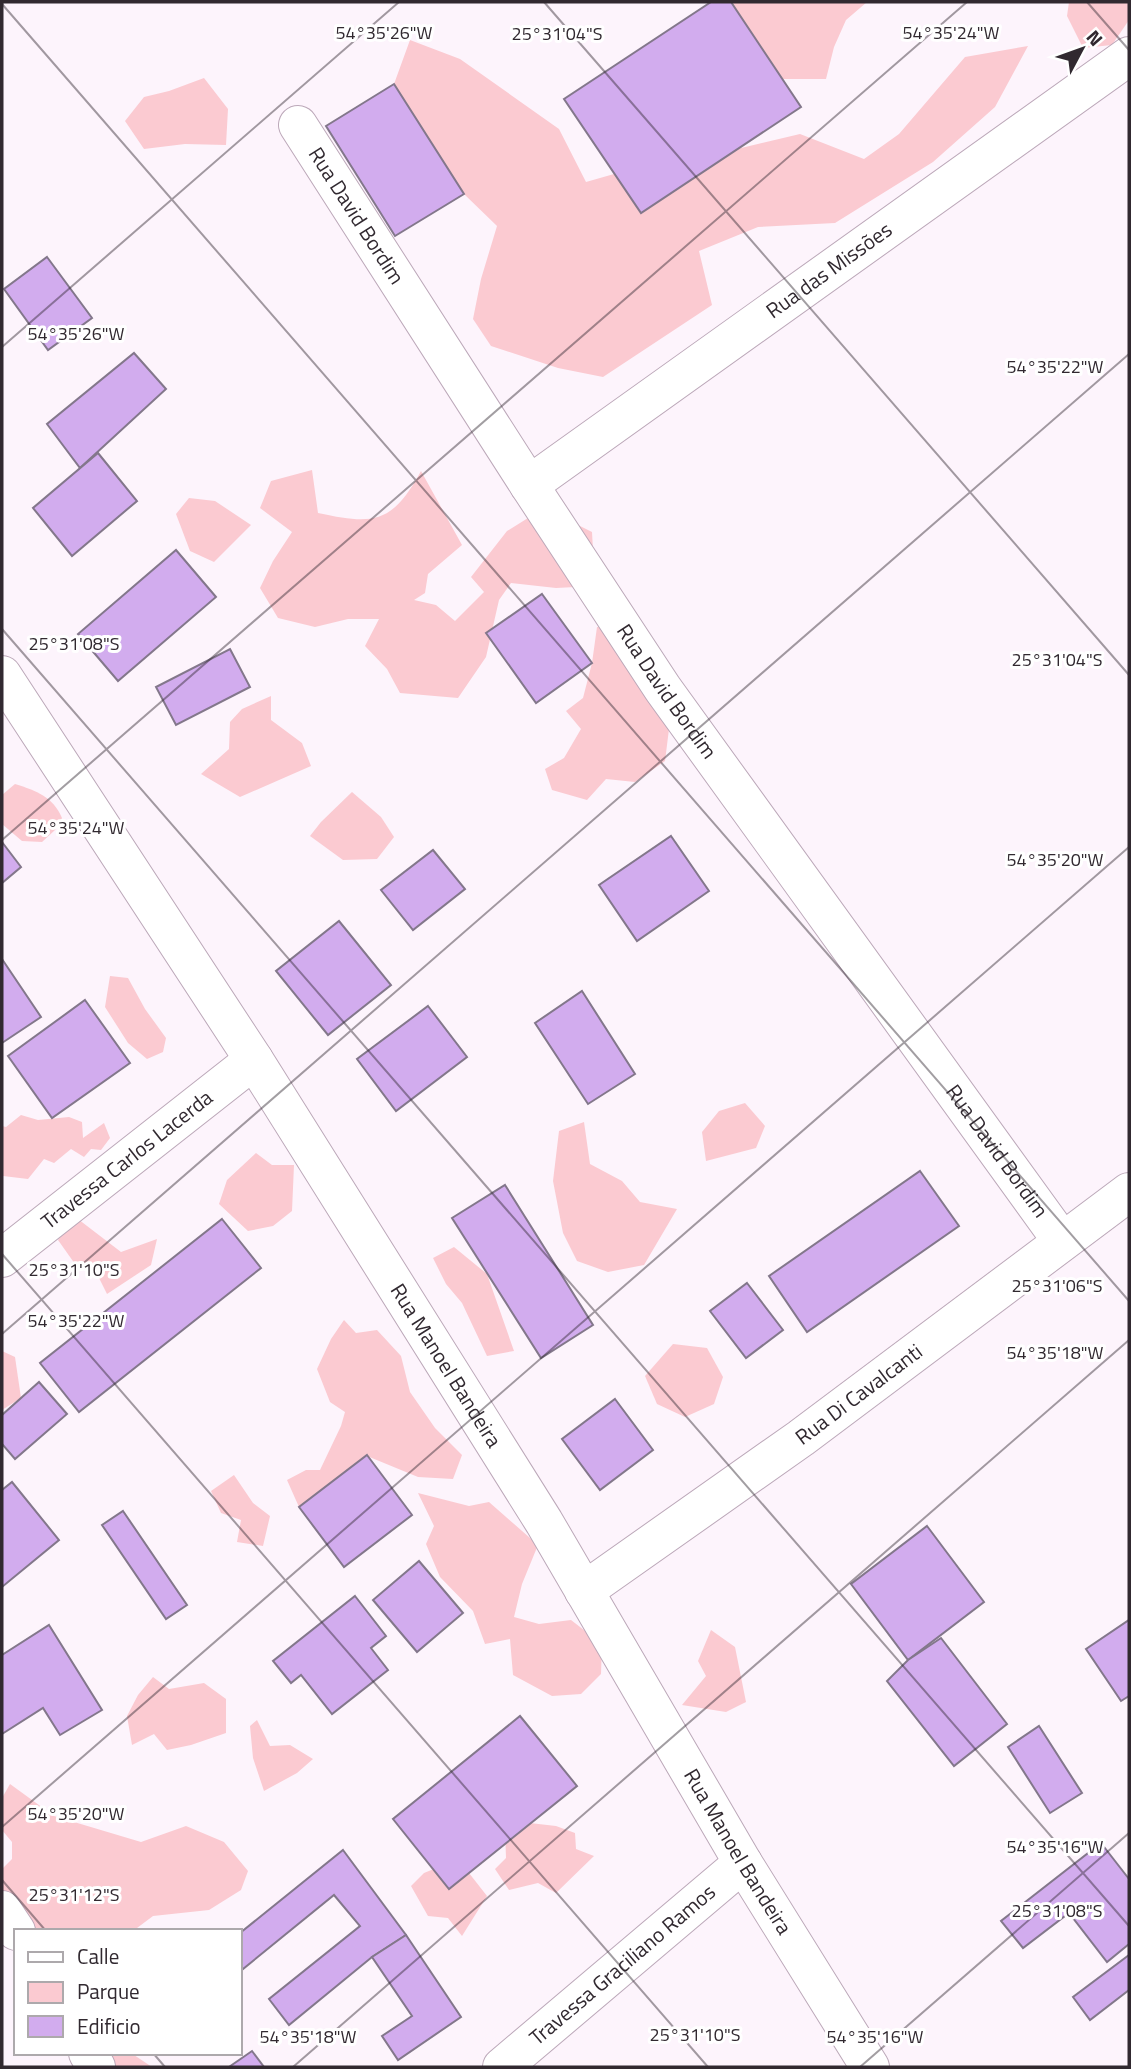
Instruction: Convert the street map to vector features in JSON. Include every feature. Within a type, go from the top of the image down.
[{"type":"street","name":"Rua das Missões","points":[[529,485],[1129,56]]},
{"type":"street","name":"Rua David Bordim","points":[[298,125],[663,689],[1062,1241]]},
{"type":"street","name":"Rua Manoel Bandeira","points":[[2,675],[254,1060],[536,1510],[743,1863],[870,2067]]},
{"type":"street","name":"Travessa Carlos Lacerda","points":[[2,1258],[254,1060]]},
{"type":"street","name":"Rua Di Cavalcanti","points":[[583,1591],[801,1438],[1129,1192]]},
{"type":"street","name":"Travessa Graciliano Ramos","points":[[502,2067],[743,1863]]},
{"type":"street","points":[[2,1910],[15,1929]]},
{"type":"green space","points":[[718,2],[867,2],[846,20],[834,47],[826,79],[783,79],[751,61],[741,17]]},
{"type":"green space","points":[[1069,2],[1129,2],[1129,20],[1112,45],[1083,48],[1067,16]]},
{"type":"green space","points":[[410,40],[460,59],[559,129],[586,182],[677,156],[737,149],[800,134],[864,159],[899,134],[965,57],[1028,46],[995,107],[933,162],[835,223],[758,227],[699,251],[712,305],[603,377],[558,368],[491,346],[473,319],[481,279],[497,226],[464,194],[394,84]]},
{"type":"green space","points":[[204,78],[228,109],[226,145],[185,144],[144,149],[125,121],[144,97]]},
{"type":"green space","points":[[312,470],[318,513],[354,519],[368,519],[390,511],[401,502],[421,471],[462,545],[428,574],[425,593],[414,600],[436,605],[455,621],[484,592],[471,577],[507,531],[544,508],[592,532],[595,586],[556,588],[511,583],[499,600],[486,657],[458,698],[400,693],[387,669],[365,646],[379,619],[348,619],[315,627],[278,618],[260,588],[273,561],[292,532],[260,508],[271,481]]},
{"type":"green space","points":[[189,498],[215,501],[251,525],[214,562],[190,551],[176,514]]},
{"type":"green space","points":[[597,627],[624,629],[669,729],[665,761],[635,782],[606,779],[587,800],[552,790],[545,769],[564,758],[581,729],[566,711],[583,698]]},
{"type":"green space","points":[[271,696],[271,720],[302,743],[311,766],[240,797],[201,774],[229,749],[230,722],[242,709]]},
{"type":"green space","points":[[15,784],[43,796],[54,805],[62,818],[55,830],[42,842],[22,841],[2,824],[2,795]]},
{"type":"green space","points":[[352,792],[381,817],[394,837],[377,859],[343,860],[310,836]]},
{"type":"green space","points":[[110,976],[128,978],[145,1009],[166,1038],[163,1052],[147,1059],[128,1043],[105,1007]]},
{"type":"green space","points":[[745,1103],[765,1126],[756,1148],[706,1161],[702,1132],[719,1111]]},
{"type":"green space","points":[[21,1115],[38,1120],[69,1117],[82,1122],[83,1138],[104,1123],[110,1138],[101,1150],[91,1149],[84,1157],[71,1149],[54,1163],[44,1159],[28,1179],[3,1176],[2,1126],[6,1127]]},
{"type":"green space","points":[[584,1122],[590,1164],[622,1181],[640,1202],[677,1209],[644,1265],[608,1272],[577,1261],[563,1233],[553,1181],[559,1131]]},
{"type":"green space","points":[[256,1153],[272,1165],[294,1165],[292,1211],[273,1226],[248,1231],[219,1204],[227,1180]]},
{"type":"green space","points":[[74,1216],[121,1252],[157,1239],[151,1265],[107,1294],[98,1276],[75,1264],[58,1240]]},
{"type":"green space","points":[[454,1247],[487,1274],[514,1351],[487,1356],[462,1303],[446,1284],[433,1258]]},
{"type":"green space","points":[[344,1320],[356,1333],[377,1330],[401,1356],[410,1392],[435,1428],[462,1455],[453,1479],[418,1477],[367,1456],[299,1507],[287,1480],[306,1470],[320,1470],[345,1412],[330,1402],[317,1369],[331,1339]]},
{"type":"green space","points":[[673,1344],[707,1348],[723,1377],[714,1404],[685,1417],[657,1404],[645,1376]]},
{"type":"green space","points":[[2,1351],[15,1357],[21,1398],[2,1410]]},
{"type":"green space","points":[[234,1475],[253,1503],[270,1516],[263,1546],[237,1542],[241,1520],[221,1513],[211,1491]]},
{"type":"green space","points":[[418,1493],[469,1506],[489,1502],[538,1545],[522,1584],[514,1617],[539,1624],[571,1620],[602,1644],[601,1674],[581,1694],[552,1696],[513,1675],[510,1639],[485,1644],[473,1611],[440,1577],[426,1544],[434,1526]]},
{"type":"green space","points":[[711,1630],[735,1647],[746,1702],[726,1712],[682,1705],[706,1676],[698,1661]]},
{"type":"green space","points":[[153,1677],[169,1689],[204,1683],[226,1699],[226,1733],[167,1750],[154,1734],[132,1745],[127,1716],[138,1695]]},
{"type":"green space","points":[[257,1720],[270,1746],[290,1745],[313,1759],[297,1773],[264,1791],[253,1758],[250,1726]]},
{"type":"green space","points":[[10,1784],[54,1816],[141,1842],[186,1826],[224,1842],[248,1871],[241,1890],[209,1910],[153,1916],[136,1929],[14,1929],[2,1917],[2,1869],[12,1859],[12,1842],[2,1830],[2,1798]]},
{"type":"green space","points":[[521,1822],[556,1826],[575,1833],[576,1849],[594,1856],[556,1893],[538,1883],[509,1890],[495,1869],[506,1858],[505,1830]]},
{"type":"green space","points":[[458,1859],[487,1896],[462,1936],[448,1918],[428,1916],[411,1886],[424,1873]]},
{"type":"green space","points":[[107,2055],[134,2055],[152,2067],[106,2067]]},
{"type":"building","points":[[711,2],[731,2],[801,107],[641,213],[564,99]]},
{"type":"building","points":[[394,84],[464,194],[395,236],[326,126]]},
{"type":"building","points":[[47,257],[92,318],[48,350],[4,289]]},
{"type":"building","points":[[134,353],[166,389],[80,468],[47,424]]},
{"type":"building","points":[[98,453],[137,501],[72,556],[33,508]]},
{"type":"building","points":[[176,550],[216,597],[118,681],[78,634]]},
{"type":"building","points":[[542,594],[592,663],[536,703],[486,633]]},
{"type":"building","points":[[230,649],[250,687],[176,725],[156,687]]},
{"type":"building","points":[[671,836],[709,891],[637,941],[599,885]]},
{"type":"building","points":[[2,842],[21,867],[2,883]]},
{"type":"building","points":[[433,850],[465,889],[413,930],[381,890]]},
{"type":"building","points":[[339,921],[391,985],[328,1035],[276,971]]},
{"type":"building","points":[[2,959],[41,1017],[2,1043]]},
{"type":"building","points":[[582,991],[635,1074],[588,1104],[535,1023]]},
{"type":"building","points":[[85,1000],[130,1063],[52,1118],[8,1056]]},
{"type":"building","points":[[428,1006],[467,1057],[396,1111],[357,1059]]},
{"type":"building","points":[[920,1171],[959,1226],[807,1332],[769,1276]]},
{"type":"building","points":[[505,1185],[593,1325],[541,1358],[452,1218]]},
{"type":"building","points":[[222,1219],[261,1268],[79,1412],[40,1363]]},
{"type":"building","points":[[747,1283],[783,1330],[746,1358],[710,1311]]},
{"type":"building","points":[[39,1382],[67,1414],[15,1459],[2,1444],[2,1415]]},
{"type":"building","points":[[615,1399],[653,1450],[600,1490],[562,1439]]},
{"type":"building","points":[[367,1455],[412,1515],[344,1567],[299,1507]]},
{"type":"building","points":[[12,1482],[59,1540],[2,1587],[2,1490]]},
{"type":"building","points":[[123,1511],[187,1605],[166,1619],[102,1525]]},
{"type":"building","points":[[927,1526],[984,1602],[908,1660],[851,1584]]},
{"type":"building","points":[[419,1561],[463,1613],[417,1652],[373,1600]]},
{"type":"building","points":[[355,1596],[386,1636],[371,1648],[388,1670],[332,1714],[301,1675],[291,1683],[273,1661]]},
{"type":"building","points":[[1129,1620],[1129,1696],[1121,1701],[1086,1649]]},
{"type":"building","points":[[49,1625],[102,1710],[60,1735],[43,1708],[2,1734],[2,1655]]},
{"type":"building","points":[[941,1638],[1007,1724],[954,1766],[887,1681],[908,1660]]},
{"type":"building","points":[[520,1716],[577,1786],[449,1889],[393,1819]]},
{"type":"building","points":[[1039,1726],[1082,1793],[1050,1813],[1008,1747]]},
{"type":"building","points":[[1101,1843],[1129,1879],[1129,1944],[1107,1962],[1069,1913],[1023,1948],[1001,1921]]},
{"type":"building","points":[[343,1850],[406,1935],[372,1957],[289,2025],[269,1999],[360,1926],[334,1895],[243,1969],[242,1931]]},
{"type":"building","points":[[406,1935],[461,2017],[398,2060],[382,2036],[412,2016],[372,1957]]},
{"type":"building","points":[[1129,1955],[1129,1990],[1090,2020],[1073,1997]]},
{"type":"building","points":[[252,2051],[264,2067],[229,2067]]}]
